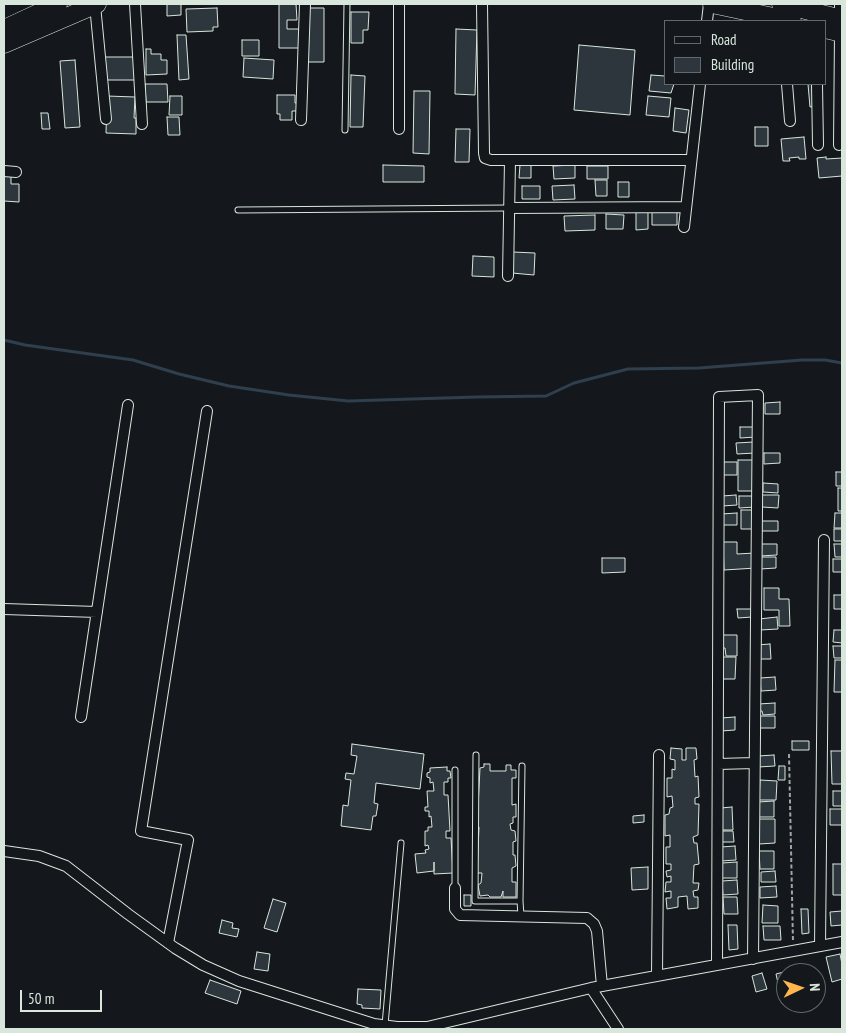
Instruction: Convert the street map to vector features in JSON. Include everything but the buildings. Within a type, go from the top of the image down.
[{"type":"highway","points":[[4,29],[58,4]]},
{"type":"highway","points":[[4,44],[96,4]]},
{"type":"highway","points":[[710,4],[820,20]]},
{"type":"street","points":[[96,4],[106,119]]},
{"type":"street","points":[[135,4],[142,124]]},
{"type":"street","points":[[301,120],[304,4]]},
{"type":"street","points":[[399,4],[399,129]]},
{"type":"street","points":[[482,4],[485,158],[491,160],[691,160]]},
{"type":"street","points":[[707,20],[710,4]]},
{"type":"street","points":[[838,22],[839,145]]},
{"type":"street","points":[[684,227],[700,85]]},
{"type":"street","points":[[788,85],[790,121]]},
{"type":"street","points":[[817,85],[818,145]]},
{"type":"street","points":[[508,276],[510,160]]},
{"type":"street","points":[[4,171],[16,172]]},
{"type":"street","points":[[509,208],[686,208]]},
{"type":"street","points":[[717,964],[719,397],[758,395],[752,959]]},
{"type":"street","points":[[81,717],[128,405]]},
{"type":"street","points":[[168,942],[188,840],[141,830],[207,411]]},
{"type":"street","points":[[820,946],[824,540]]},
{"type":"street","points":[[4,609],[97,612]]},
{"type":"street","points":[[657,975],[659,756]]},
{"type":"street","points":[[718,764],[754,763]]},
{"type":"street","points":[[4,851],[39,856],[66,866],[168,942],[203,964],[239,981],[385,1026],[426,1028],[591,988],[842,942]]},
{"type":"street","points":[[455,888],[455,909],[460,916],[587,918],[594,924],[597,931],[602,986]]},
{"type":"street","points":[[591,988],[618,1029]]},
{"type":"lane","points":[[345,130],[347,4]]},
{"type":"lane","points":[[238,210],[509,208]]},
{"type":"lane","points":[[476,755],[475,901],[520,902]]},
{"type":"lane","points":[[521,916],[522,766]]},
{"type":"lane","points":[[455,770],[455,888]]},
{"type":"lane","points":[[385,1026],[401,843]]},
{"type":"path","points":[[789,754],[794,952]]},
{"type":"waterway","points":[[4,340],[25,345],[133,360],[229,386],[348,401],[546,396],[574,383],[628,369],[699,368],[802,360],[825,360],[842,363]]}]
